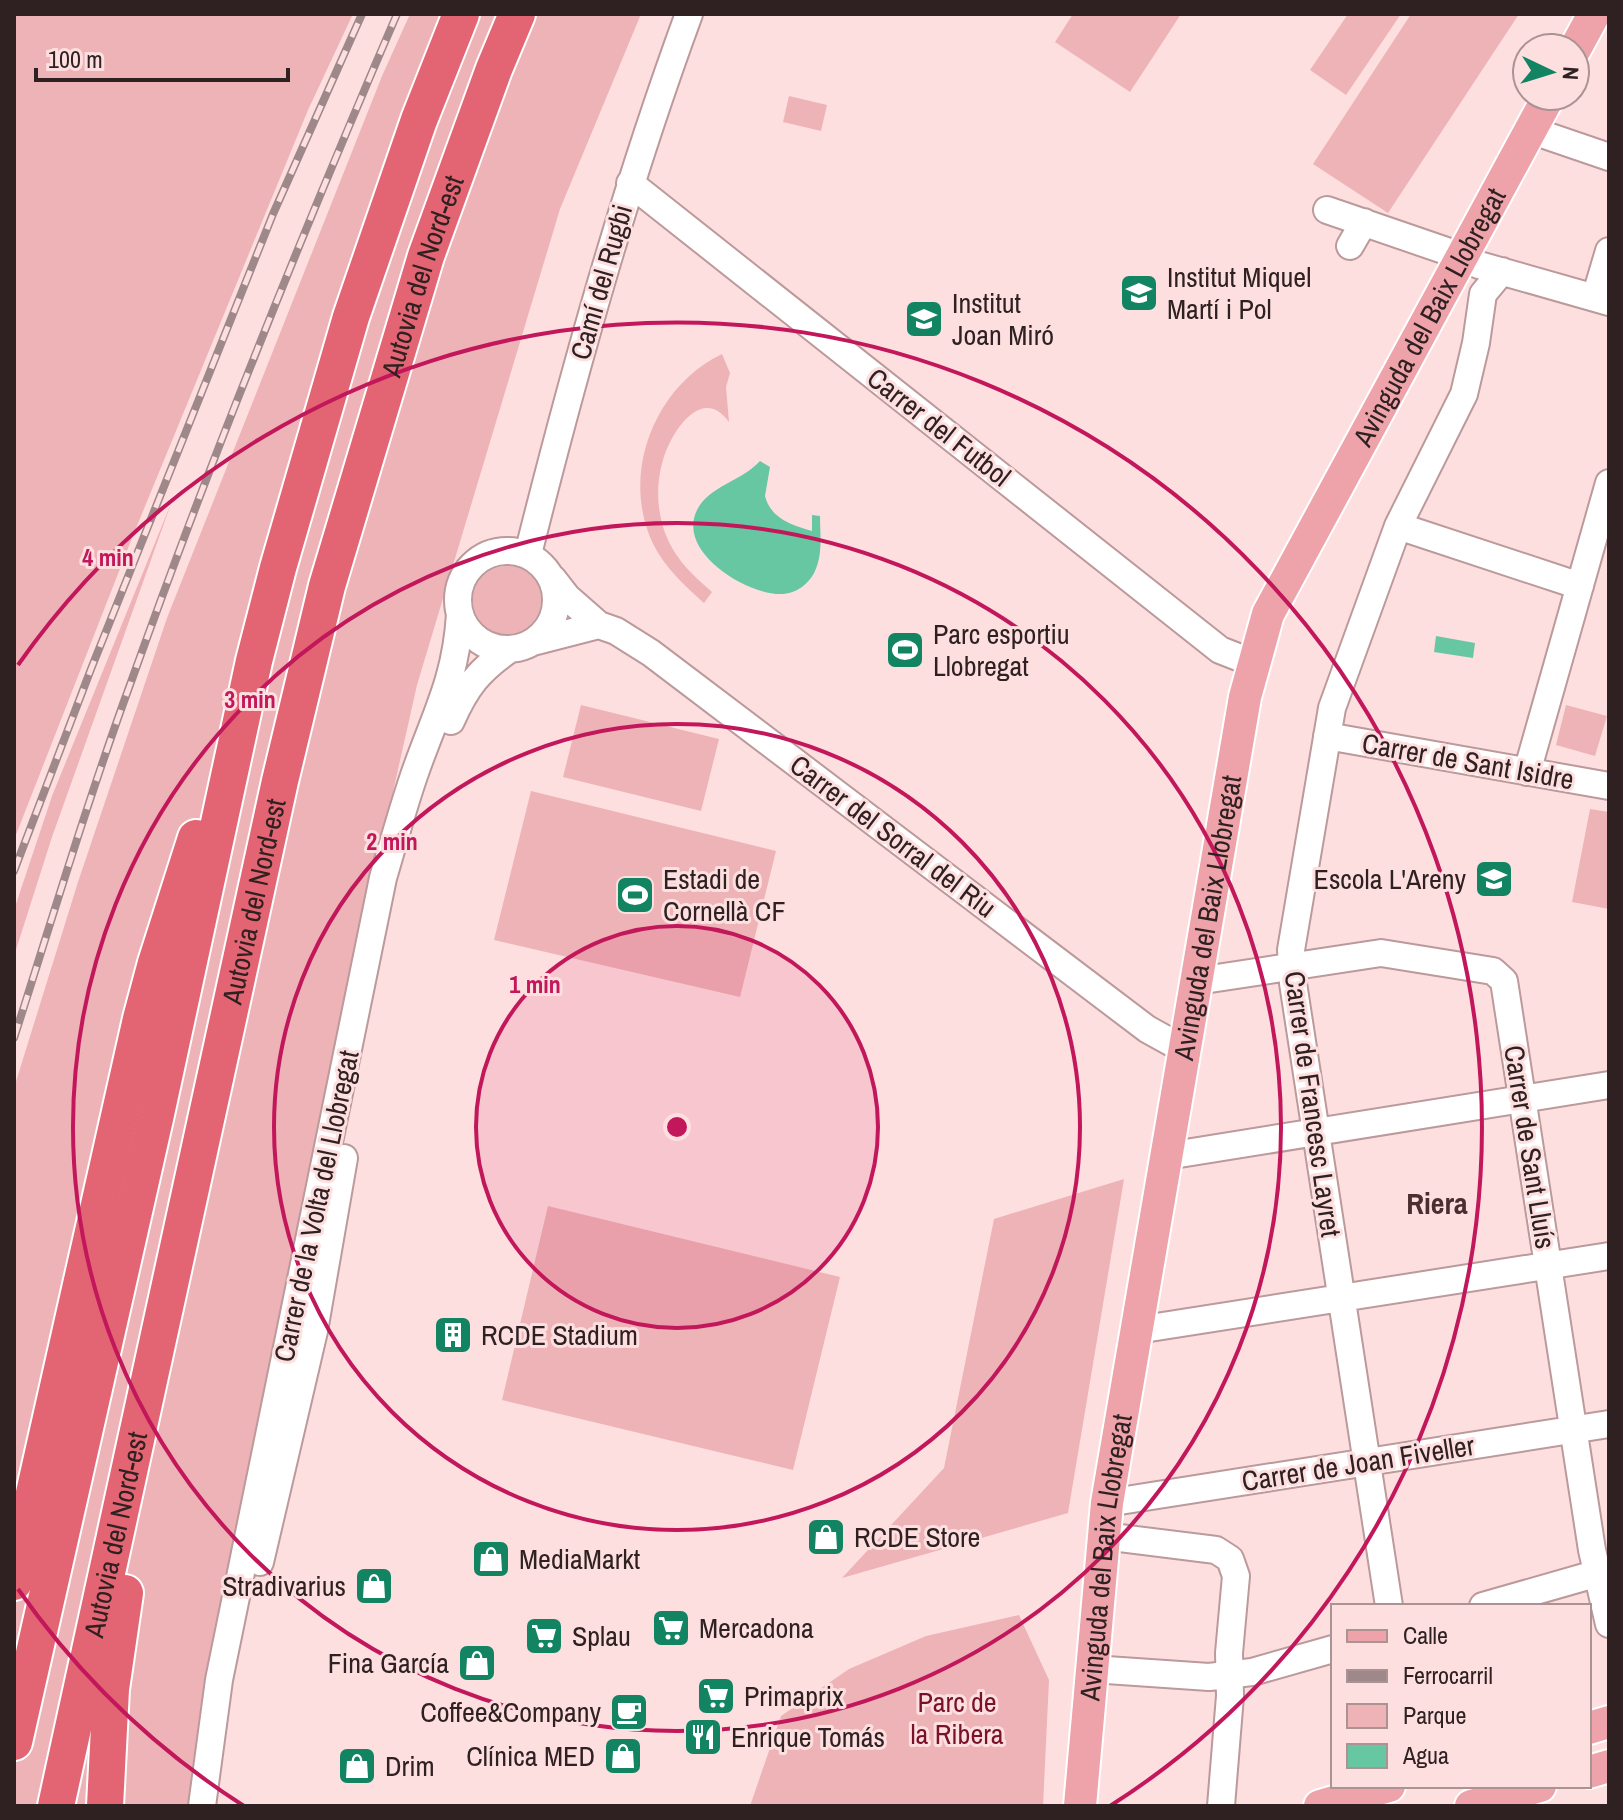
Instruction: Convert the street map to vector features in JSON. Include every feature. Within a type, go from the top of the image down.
[{"type":"highway","name":"Autovia del Nord-est","points":[[14,1742],[156,1114],[250,679],[300,486],[351,317],[419,120],[461,14]]},
{"type":"highway","name":"Autovia del Nord-est","points":[[56,1806],[280,781],[327,586],[426,256],[517,14]]},
{"type":"highway","points":[[16,1570],[141,1019],[185,869],[250,679]]},
{"type":"highway","points":[[105,1806],[113,1674],[132,1539],[190,1197]]},
{"type":"main road","points":[[1584,32],[1594,14]]},
{"type":"main road","name":"Avinguda del Baix Llobregat","points":[[1080,1806],[1107,1503],[1253,663],[1268,614],[1540,112]]},
{"type":"main road","points":[[1320,1806],[1382,1788]]},
{"type":"main road","points":[[1471,1806],[1533,1788]]},
{"type":"street","name":"Camí del Rugbi","points":[[528,554],[574,372],[630,183],[689,14]]},
{"type":"street","points":[[1530,130],[1609,157]]},
{"type":"street","name":"Carrer del Futbol","points":[[630,183],[1220,650],[1253,663]]},
{"type":"street","points":[[1327,210],[1502,271],[1602,300],[1609,251]]},
{"type":"street","points":[[1350,246],[1364,222]]},
{"type":"street","points":[[1443,290],[1483,294],[1502,271]]},
{"type":"street","name":"Carrer de Francesc Layret","points":[[1389,1604],[1291,950],[1332,708],[1398,526],[1464,394],[1483,294]]},
{"type":"street","points":[[1527,772],[1609,483]]},
{"type":"street","points":[[1398,526],[1580,586]]},
{"type":"street","points":[[522,646],[546,631],[554,616],[557,600],[553,579],[541,563],[528,554],[500,550],[486,555],[472,566],[459,588],[460,614],[467,628],[478,639],[493,647],[522,646],[599,625]]},
{"type":"street","name":"Carrer del Sorral del Riu","points":[[553,579],[567,597],[599,625],[616,631],[651,653],[1155,1035],[1185,1050]]},
{"type":"street","name":"Carrer de la Volta del Llobregat","points":[[202,1806],[219,1680],[383,878],[407,797],[448,689],[458,645],[460,614]]},
{"type":"street","name":"Carrer de la Volta del Llobregat","points":[[217,1806],[247,1618],[327,1269],[345,1155],[401,873],[420,807],[457,708],[471,681],[488,664],[522,646]]},
{"type":"street","name":"Carrer de Sant Isidre","points":[[1327,736],[1609,786]]},
{"type":"street","name":"Carrer de Sant Lluís","points":[[1197,981],[1381,953],[1493,971],[1504,981],[1573,1430],[1603,1572],[1609,1624]]},
{"type":"street","points":[[1167,1156],[1609,1085]]},
{"type":"street","points":[[1137,1330],[1609,1256]]},
{"type":"street","name":"Carrer de Joan Fiveller","points":[[1107,1503],[1609,1424]]},
{"type":"street","points":[[1104,1536],[1216,1550],[1230,1559],[1236,1576],[1221,1806]]},
{"type":"street","points":[[1490,1604],[1603,1572]]},
{"type":"street","points":[[1092,1669],[1209,1677],[1252,1672],[1331,1650]]},
{"type":"green space","points":[[14,14],[353,14],[308,110],[132,538],[14,840]]},
{"type":"green space","points":[[410,14],[641,14],[560,209],[417,685],[330,1072],[210,1677],[191,1806],[14,1806],[14,1088],[78,882],[167,618],[382,76]]},
{"type":"green space","points":[[1073,14],[1181,14],[1130,92],[1055,42]]},
{"type":"green space","points":[[1348,14],[1401,14],[1346,95],[1310,70]]},
{"type":"green space","points":[[1411,14],[1519,14],[1388,213],[1313,164]]},
{"type":"green space","points":[[789,96],[827,105],[821,131],[783,122]]},
{"type":"green space","points":[[722,354],[730,373],[726,387],[729,422],[719,412],[708,408],[689,416],[667,449],[658,490],[659,511],[672,548],[693,575],[712,592],[704,603],[673,573],[655,547],[642,511],[640,484],[643,457],[663,407],[679,386],[699,368]]},
{"type":"green space","points":[[172,501],[52,837],[14,956],[14,910],[52,796]]},
{"type":"green space","points":[[500,566],[514,566],[526,571],[536,581],[541,600],[536,619],[526,629],[514,634],[500,634],[488,629],[478,619],[473,607],[473,593],[478,581],[488,571]]},
{"type":"green space","points":[[581,705],[719,739],[701,811],[563,777]]},
{"type":"green space","points":[[1566,705],[1607,716],[1595,756],[1556,745]]},
{"type":"green space","name":"Estadi de Cornellà CF","points":[[531,791],[776,851],[740,997],[494,940]]},
{"type":"green space","points":[[1590,809],[1609,812],[1609,909],[1572,902]]},
{"type":"green space","points":[[1124,1179],[1068,1513],[842,1578],[944,1468],[994,1219]]},
{"type":"green space","points":[[548,1206],[840,1277],[793,1470],[502,1400]]},
{"type":"green space","name":"Parc de la Ribera","points":[[1019,1615],[1049,1680],[1043,1806],[750,1806],[781,1716],[849,1669],[926,1636]]},
{"type":"water","points":[[760,461],[770,467],[765,496],[777,516],[812,531],[812,515],[820,516],[818,564],[809,580],[787,594],[767,592],[734,579],[705,555],[696,541],[693,526],[702,502]]},
{"type":"water","points":[[1436,636],[1475,643],[1473,658],[1434,652]]},
{"type":"railway","points":[[14,871],[91,669],[273,214],[362,14]]},
{"type":"railway","points":[[14,1038],[100,770],[193,513],[397,14]]},
{"type":"place","name":"Institut Miquel Martí i Pol","points":[[1139,293]]},
{"type":"place","name":"Institut Joan Miró","points":[[924,319]]},
{"type":"place","name":"Parc esportiu Llobregat","points":[[905,650]]},
{"type":"place","name":"Escola L'Areny","points":[[1494,879]]},
{"type":"place","name":"Estadi de Cornellà CF","points":[[635,895]]},
{"type":"place","name":"RCDE Stadium","points":[[453,1335]]},
{"type":"place","name":"RCDE Store","points":[[826,1537]]},
{"type":"place","name":"MediaMarkt","points":[[491,1559]]},
{"type":"place","name":"Stradivarius","points":[[374,1586]]},
{"type":"place","name":"Mercadona","points":[[671,1628]]},
{"type":"place","name":"Splau","points":[[544,1636]]},
{"type":"place","name":"Fina García","points":[[477,1663]]},
{"type":"place","name":"Primaprix","points":[[716,1696]]},
{"type":"place","name":"Coffee&Company","points":[[629,1712]]},
{"type":"place","name":"Enrique Tomás","points":[[703,1737]]},
{"type":"place","name":"Clínica MED","points":[[623,1756]]},
{"type":"place","name":"Drim","points":[[357,1766]]},
{"type":"district","name":"Riera","points":[[1437,1203]]}]
